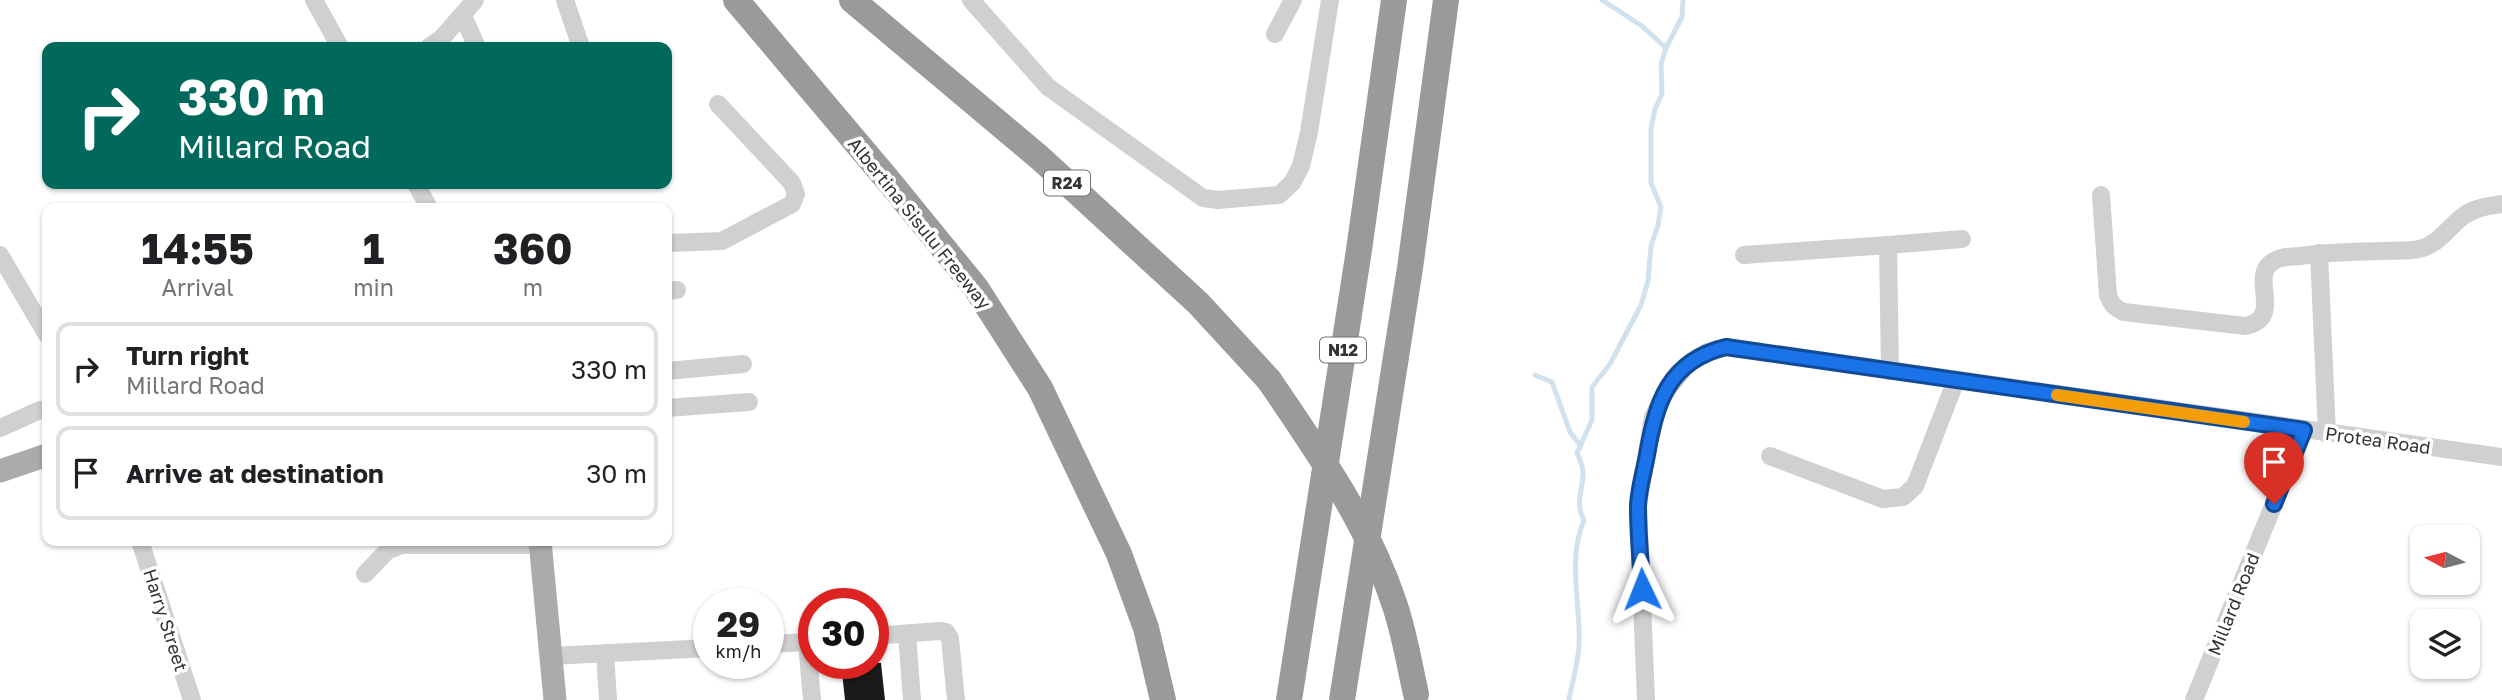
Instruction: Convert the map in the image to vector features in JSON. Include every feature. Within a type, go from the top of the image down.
[{"type":"highway","name":"Albertina Sisulu Freeway","points":[[736,0],[976,288],[1040,388],[1119,554],[1146,628],[1163,700]]},
{"type":"highway","name":"R24","points":[[852,0],[1040,158],[1198,303],[1269,380],[1331,472],[1362,530],[1394,600],[1416,697]]},
{"type":"highway","name":"N12","points":[[1289,700],[1359,250],[1394,0]]},
{"type":"highway","points":[[1342,700],[1410,268],[1446,0]]},
{"type":"main road","points":[[0,471],[42,457]]},
{"type":"main road","points":[[540,546],[555,700]]},
{"type":"street","points":[[314,0],[337,42]]},
{"type":"street","points":[[436,42],[475,0]]},
{"type":"street","points":[[565,0],[579,42]]},
{"type":"street","points":[[971,0],[1048,87],[1203,198],[1218,200],[1279,195],[1292,183],[1301,166],[1309,132],[1330,0]]},
{"type":"street","points":[[1275,34],[1293,0]]},
{"type":"street","points":[[463,16],[475,42]]},
{"type":"street","points":[[672,243],[722,241],[792,204],[796,194],[792,183],[718,104]]},
{"type":"street","points":[[2101,195],[2108,295],[2110,303],[2116,309],[2245,326],[2255,324],[2263,317],[2264,277],[2266,268],[2272,261],[2319,253],[2418,250],[2435,243],[2463,216],[2485,206],[2502,204]]},
{"type":"street","points":[[1744,255],[1962,239]]},
{"type":"street","points":[[1888,244],[1890,371]]},
{"type":"street","points":[[2319,253],[2327,434]]},
{"type":"street","points":[[0,255],[42,326]]},
{"type":"street","name":"Protea Road","points":[[1646,700],[1638,506],[1653,416],[1675,377],[1689,363],[1707,352],[1726,347],[2502,457]]},
{"type":"street","points":[[672,371],[743,364]]},
{"type":"street","points":[[1770,456],[1884,499],[1903,497],[1915,486],[1956,380]]},
{"type":"street","points":[[672,408],[749,402]]},
{"type":"street","points":[[0,428],[40,410]]},
{"type":"street","name":"Millard Road","points":[[2194,700],[2304,430]]},
{"type":"street","name":"Harry Street","points":[[142,546],[192,700]]},
{"type":"street","points":[[365,574],[387,551],[400,546]]},
{"type":"street","points":[[889,635],[946,632],[950,638],[956,700]]},
{"type":"street","points":[[907,634],[912,700]]},
{"type":"street","points":[[551,656],[693,649]]},
{"type":"street","points":[[605,653],[608,700]]},
{"type":"street","points":[[812,679],[812,700]]},
{"type":"building","points":[[843,679],[883,679],[885,700],[845,700]]},
{"type":"waterway","points":[[1602,0],[1642,26],[1666,48]]},
{"type":"waterway","points":[[1569,700],[1579,646],[1575,566],[1584,520],[1579,503],[1583,470],[1577,453],[1592,420],[1592,387],[1610,364],[1641,305],[1648,281],[1651,246],[1661,207],[1651,183],[1651,128],[1662,94],[1661,64],[1682,17],[1683,0]]},
{"type":"waterway","points":[[1535,375],[1552,382],[1570,432],[1580,445]]},
{"type":"slow traffic","points":[[2057,395],[2244,422]]},
{"type":"route","points":[[1642,589],[1638,506],[1653,416],[1675,377],[1689,363],[1707,352],[1726,347],[2304,430],[2274,504]]}]
